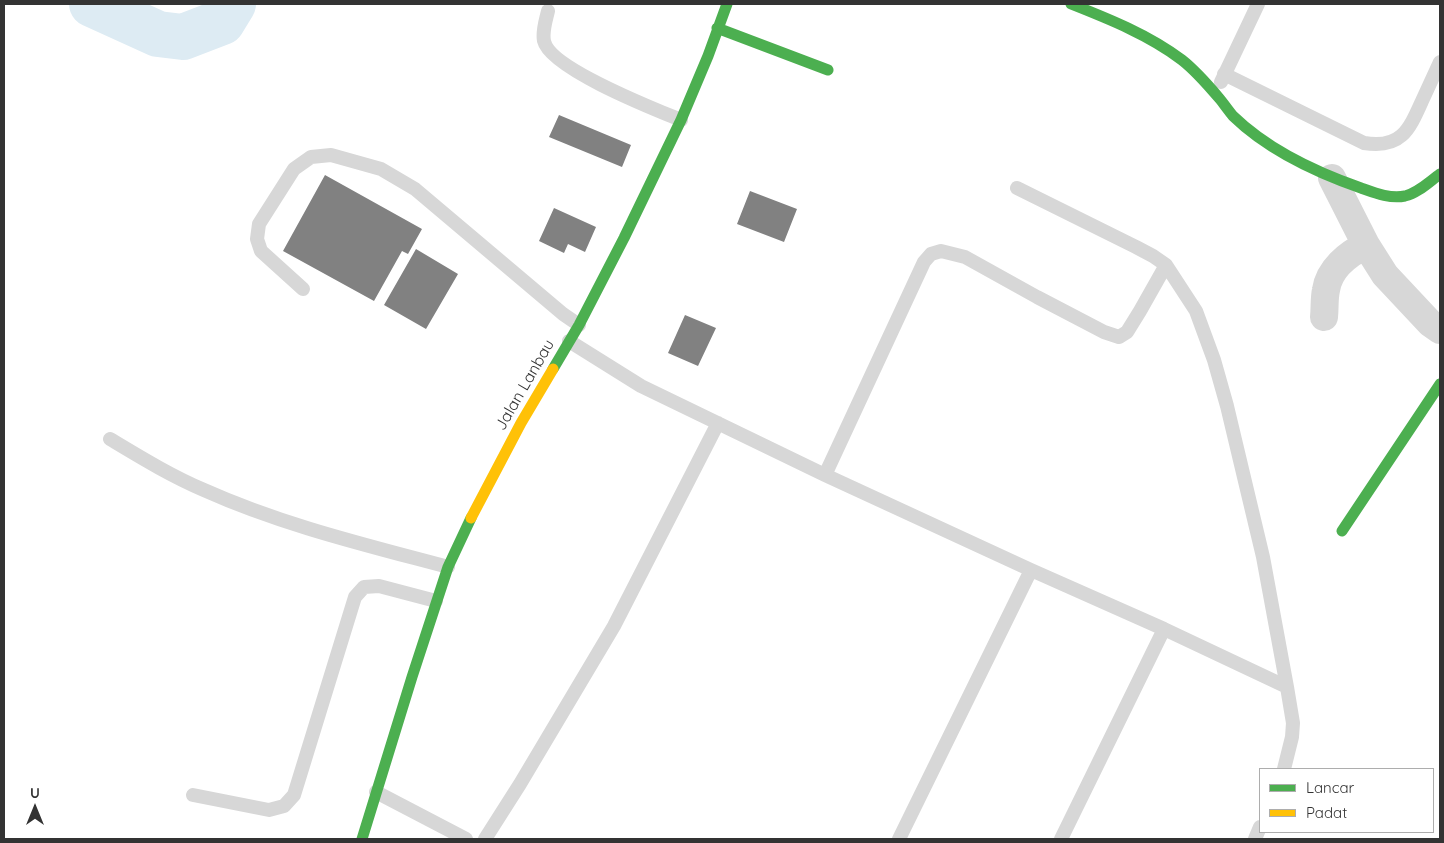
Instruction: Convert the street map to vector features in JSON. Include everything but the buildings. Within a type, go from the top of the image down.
[{"type":"street","name":"Jalan Lanbau","points":[[362,839],[448,567],[499,463],[579,324],[624,238],[680,120],[708,56],[727,4]]},
{"type":"street","points":[[1071,4],[1150,40],[1176,56],[1198,74],[1235,117],[1256,135],[1277,150],[1332,178],[1384,196],[1404,196],[1418,190],[1440,174]]},
{"type":"street","points":[[718,28],[828,70]]},
{"type":"street","points":[[1332,178],[1366,245],[1385,275],[1430,323],[1440,330]]},
{"type":"street","points":[[1324,317],[1326,288],[1332,273],[1341,262],[1366,245]]},
{"type":"street","points":[[1342,531],[1440,384]]},
{"type":"lane","points":[[1215,94],[1258,4]]},
{"type":"lane","points":[[548,11],[544,41],[549,51],[562,62],[584,76],[680,120]]},
{"type":"lane","points":[[1224,74],[1364,143],[1374,145],[1387,144],[1402,136],[1410,126],[1440,62]]},
{"type":"lane","points":[[303,289],[261,251],[256,239],[259,224],[294,169],[311,157],[331,155],[381,169],[415,189],[563,314],[579,324]]},
{"type":"lane","points":[[1017,188],[1153,256],[1166,265],[1196,311],[1214,360],[1264,557],[1293,722],[1292,736],[1284,768]]},
{"type":"lane","points":[[825,475],[924,262],[931,254],[941,251],[965,257],[1104,332],[1119,337],[1127,332],[1166,265]]},
{"type":"lane","points":[[569,341],[641,386],[825,475],[1287,687]]},
{"type":"lane","points":[[485,839],[614,626],[718,423]]},
{"type":"lane","points":[[110,439],[203,490],[257,511],[306,528],[448,567]]},
{"type":"lane","points":[[899,839],[1031,570]]},
{"type":"lane","points":[[193,795],[269,810],[284,806],[294,795],[355,597],[364,587],[379,586],[436,601]]},
{"type":"lane","points":[[1061,839],[1164,629]]},
{"type":"lane","points":[[376,792],[466,839]]},
{"type":"waterway","points":[[92,4],[158,34],[183,37],[222,22],[233,4]]},
{"type":"traffic: fast","points":[[553,369],[579,325],[624,238],[681,120],[708,56],[727,4]]},
{"type":"traffic: fast","points":[[1071,4],[1128,28],[1169,51],[1197,73],[1233,116],[1247,128],[1277,150],[1310,167],[1366,190],[1394,197],[1405,196],[1414,192],[1440,174]]},
{"type":"traffic: fast","points":[[717,28],[828,70]]},
{"type":"traffic: fast","points":[[1342,531],[1440,384]]},
{"type":"traffic: fast","points":[[362,839],[448,567],[471,518]]},
{"type":"traffic: slow","points":[[471,518],[521,423],[553,369]]}]
